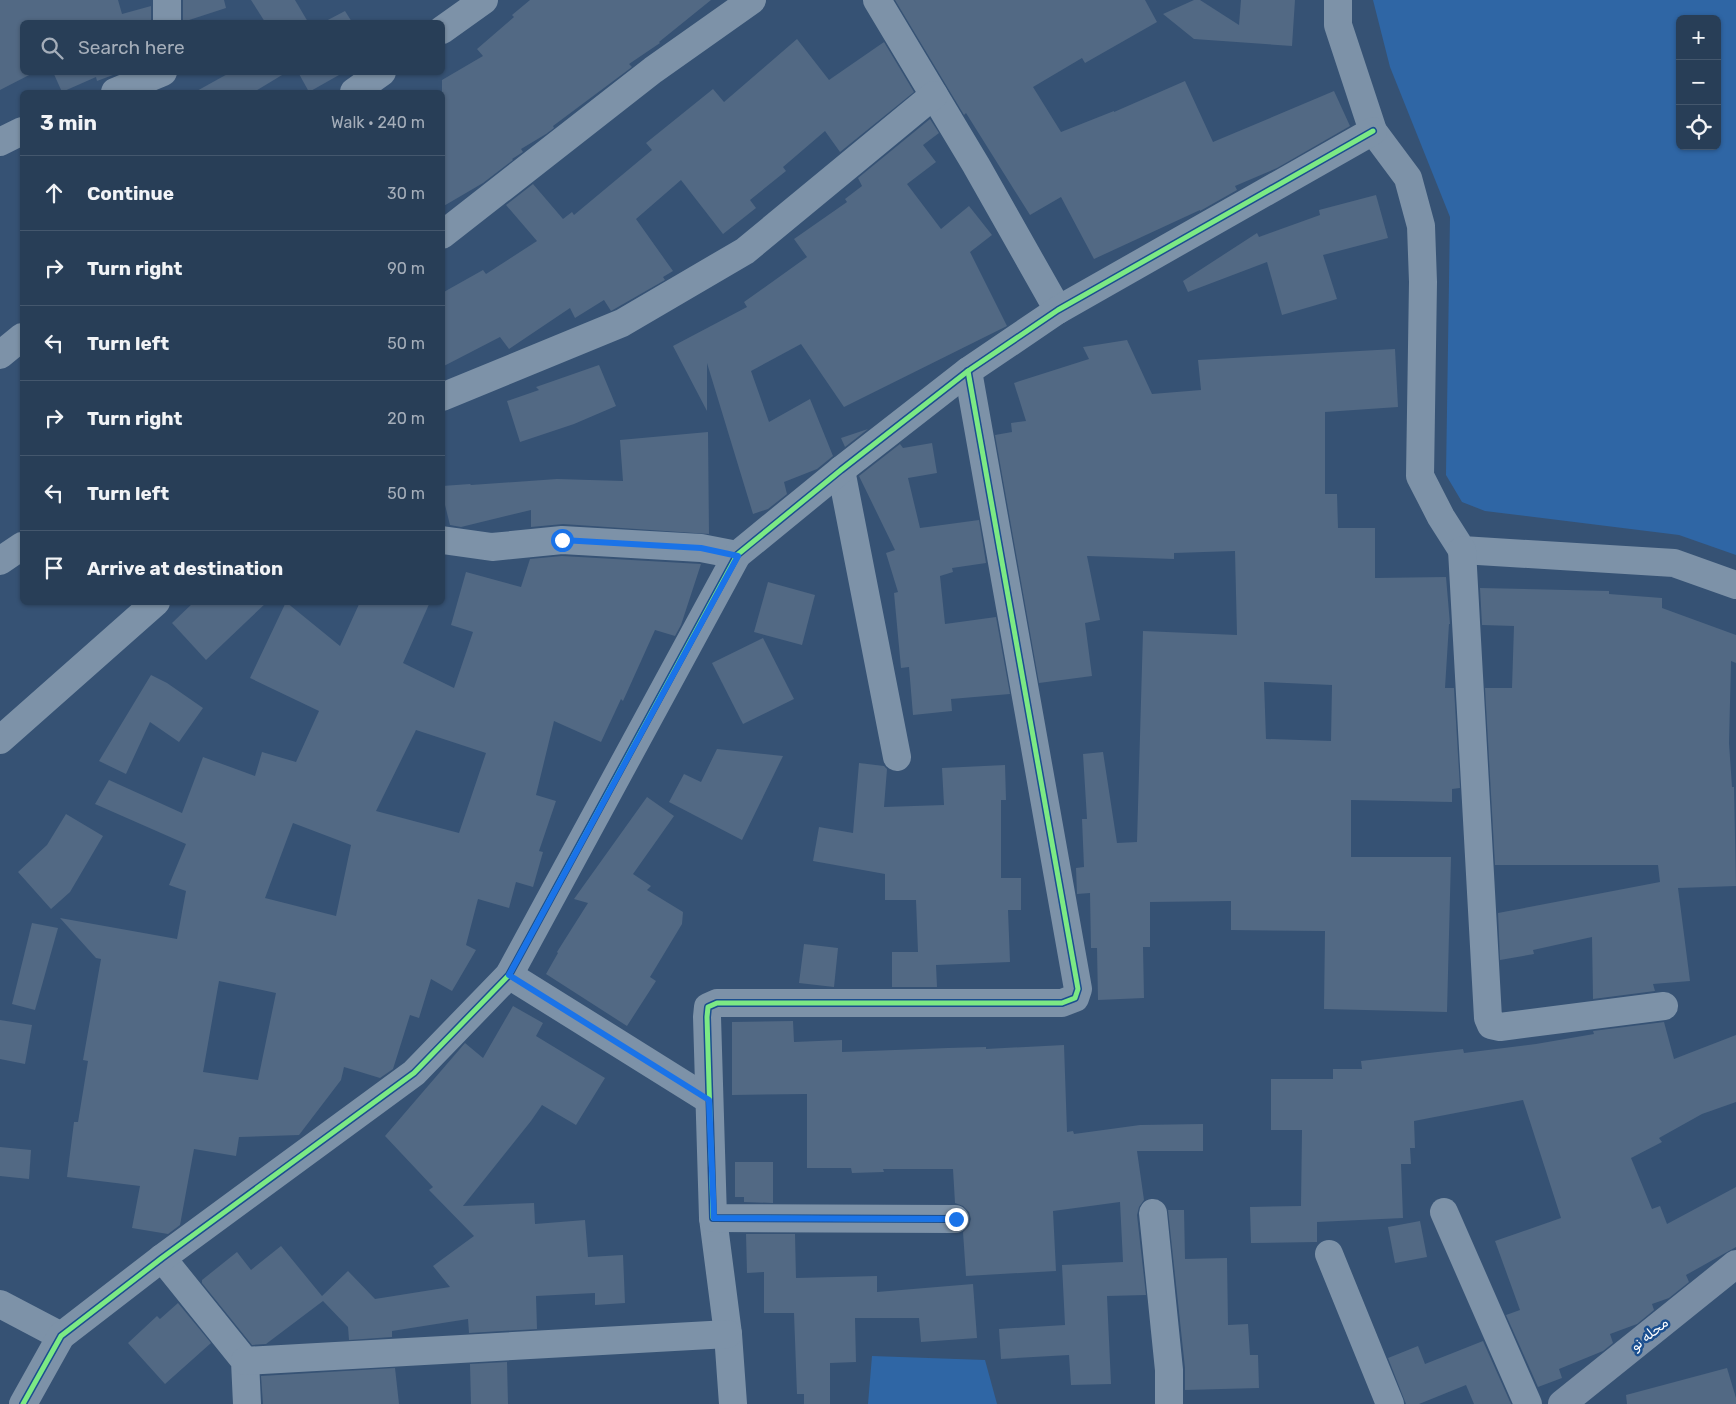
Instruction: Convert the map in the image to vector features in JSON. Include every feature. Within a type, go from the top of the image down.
[{"type":"street","points":[[167,0],[167,20]]},
{"type":"street","points":[[445,28],[484,0]]},
{"type":"street","points":[[445,233],[653,70],[752,0]]},
{"type":"street","points":[[877,0],[976,165],[1058,310]]},
{"type":"street","points":[[1338,0],[1338,25],[1373,131],[1408,178],[1421,226],[1423,282],[1420,476],[1441,517],[1462,550],[1488,1018],[1491,1025],[1500,1027],[1664,1006]]},
{"type":"street","points":[[120,90],[156,75]]},
{"type":"street","points":[[168,75],[168,90]]},
{"type":"street","points":[[357,90],[378,75]]},
{"type":"street","points":[[445,396],[622,323],[745,251],[934,95]]},
{"type":"street","points":[[23,1404],[61,1336],[162,1258],[414,1073],[509,975],[738,556],[841,470],[968,371],[1058,310],[1373,131]]},
{"type":"street","points":[[0,142],[20,133]]},
{"type":"street","points":[[0,354],[20,339]]},
{"type":"street","points":[[733,1404],[728,1334],[714,1218],[709,1100],[708,1007],[717,1003],[1062,1003],[1075,998],[1078,989],[968,371]]},
{"type":"street","points":[[841,470],[897,757]]},
{"type":"street","points":[[445,540],[492,547],[562,540],[701,548],[738,556]]},
{"type":"street","points":[[0,561],[20,547]]},
{"type":"street","points":[[1462,550],[1674,563],[1736,585]]},
{"type":"street","points":[[0,740],[153,605]]},
{"type":"street","points":[[509,975],[709,1100]]},
{"type":"street","points":[[1444,1212],[1528,1404]]},
{"type":"street","points":[[1153,1213],[1169,1370],[1169,1404]]},
{"type":"street","points":[[714,1218],[956,1219]]},
{"type":"street","points":[[1328,1254],[1390,1404]]},
{"type":"street","points":[[162,1258],[244,1362],[247,1404]]},
{"type":"street","name":"محله نو","points":[[1562,1404],[1736,1264]]},
{"type":"street","points":[[0,1304],[61,1336]]},
{"type":"street","points":[[244,1362],[728,1334]]},
{"type":"shaded area","points":[[1373,0],[1736,0],[1736,555],[1679,535],[1485,511],[1462,502],[1446,475],[1450,217],[1390,67]]},
{"type":"shaded area","points":[[872,1356],[985,1360],[997,1404],[868,1404]]},
{"type":"building","points":[[0,0],[118,0],[122,14],[151,6],[151,20],[20,20],[20,75],[29,75],[0,90]]},
{"type":"building","points":[[183,0],[224,0],[226,8],[189,20],[183,20]]},
{"type":"building","points":[[251,0],[295,0],[307,20],[264,20]]},
{"type":"building","points":[[530,0],[711,0],[660,43],[629,64],[632,67],[553,126],[554,128],[546,134],[521,149],[523,152],[513,160],[483,183],[445,205],[445,90],[442,90],[442,80],[483,56],[477,49],[514,17],[512,15]]},
{"type":"building","points":[[895,0],[1145,0],[1157,22],[1085,63],[1082,58],[1033,87],[1061,132],[1114,112],[1185,81],[1213,142],[1334,91],[1350,126],[1277,168],[1235,186],[1237,190],[1200,211],[1094,259],[1061,197],[1030,215],[966,113],[964,115]]},
{"type":"building","points":[[1194,0],[1200,0],[1239,25],[1241,0],[1295,0],[1292,46],[1194,39],[1163,14]]},
{"type":"building","points":[[345,11],[351,20],[328,20]]},
{"type":"building","points":[[797,39],[829,80],[884,42],[914,92],[840,152],[825,131],[783,167],[786,171],[750,200],[756,208],[723,234],[681,180],[636,219],[673,271],[663,277],[665,280],[611,311],[604,300],[575,318],[570,308],[509,349],[500,337],[445,365],[445,291],[483,270],[486,274],[537,241],[506,205],[533,184],[563,219],[572,212],[574,215],[652,150],[646,143],[713,89],[724,102]]},
{"type":"building","points":[[54,75],[113,75],[97,81],[96,77],[67,90],[61,90]]},
{"type":"building","points":[[226,75],[282,75],[257,90],[199,90]]},
{"type":"building","points":[[300,75],[339,75],[313,90],[308,90]]},
{"type":"building","points":[[930,119],[939,133],[923,145],[936,162],[907,184],[941,229],[969,206],[992,235],[970,252],[1007,326],[844,407],[801,344],[751,371],[769,422],[810,399],[833,456],[817,469],[784,482],[787,494],[768,509],[753,514],[707,363],[707,411],[673,346],[747,307],[744,302],[807,257],[794,239],[847,202],[845,199],[862,186],[858,178]]},
{"type":"building","points":[[1376,195],[1388,238],[1323,255],[1337,299],[1282,315],[1267,262],[1188,292],[1183,281],[1257,233],[1259,237],[1320,215],[1319,210]]},
{"type":"building","points":[[1127,340],[1152,394],[1201,390],[1198,360],[1395,349],[1398,407],[1325,412],[1325,494],[1337,494],[1338,528],[1375,528],[1375,578],[1446,577],[1450,624],[1445,688],[1454,688],[1460,788],[1452,789],[1452,802],[1351,800],[1351,857],[1451,857],[1447,1012],[1324,1009],[1325,931],[1231,930],[1231,901],[1150,902],[1150,947],[1143,947],[1144,998],[1098,1000],[1097,948],[1091,948],[1090,893],[1077,894],[1076,868],[1084,867],[1082,819],[1087,819],[1083,754],[1103,752],[1117,843],[1137,842],[1143,631],[1237,635],[1235,551],[1174,553],[1174,559],[1087,556],[1100,620],[1085,623],[1092,676],[1039,683],[995,435],[1012,432],[1011,423],[1026,421],[1014,383],[1089,359],[1083,347]],"holes":[[[1264,682],[1332,685],[1331,741],[1266,739]]]},
{"type":"building","points":[[599,365],[616,406],[574,424],[520,442],[507,401],[539,390],[536,387]]},
{"type":"building","points":[[868,429],[845,447],[841,438]]},
{"type":"building","points":[[708,432],[709,534],[563,524],[531,527],[531,510],[461,527],[450,525],[445,505],[445,486],[557,479],[623,481],[620,440]]},
{"type":"building","points":[[932,443],[937,473],[908,478],[920,528],[979,520],[986,563],[952,568],[953,572],[940,576],[945,624],[996,617],[1010,694],[951,699],[952,711],[913,715],[909,667],[901,668],[894,593],[898,592],[886,553],[895,550],[859,476],[900,444],[903,448]]},
{"type":"building","points":[[562,556],[701,564],[681,625],[675,636],[655,630],[623,701],[621,699],[601,742],[554,721],[536,795],[556,801],[539,851],[543,852],[533,887],[516,882],[509,908],[478,899],[466,945],[476,950],[452,991],[431,979],[419,1018],[410,1015],[393,1069],[380,1078],[344,1067],[341,1080],[299,1135],[239,1137],[236,1156],[194,1149],[180,1225],[168,1234],[132,1228],[140,1186],[67,1177],[74,1122],[78,1122],[88,1061],[83,1060],[101,959],[96,958],[60,918],[177,939],[186,891],[169,885],[186,844],[95,804],[109,780],[182,813],[203,757],[255,776],[262,752],[296,762],[319,711],[250,678],[285,605],[290,605],[340,646],[359,605],[429,605],[403,663],[454,688],[473,632],[451,625],[466,572],[521,587],[530,559]],"holes":[[[416,730],[486,753],[459,833],[376,811]],[[293,823],[351,845],[336,916],[265,898]],[[219,981],[276,993],[258,1080],[203,1072]]]},
{"type":"building","points":[[768,582],[815,595],[802,645],[754,632]]},
{"type":"building","points":[[1480,588],[1609,591],[1609,594],[1662,598],[1662,608],[1736,635],[1736,663],[1731,661],[1729,743],[1732,787],[1734,787],[1736,886],[1678,888],[1690,981],[1653,984],[1655,991],[1593,999],[1592,937],[1533,950],[1534,954],[1500,960],[1498,913],[1660,882],[1658,865],[1495,865],[1485,688],[1512,688],[1514,626],[1482,625]]},
{"type":"building","points":[[191,605],[264,605],[206,660],[172,623]]},
{"type":"building","points":[[763,638],[794,699],[743,724],[712,663]]},
{"type":"building","points":[[151,675],[167,683],[203,708],[179,742],[150,722],[126,774],[99,761]]},
{"type":"building","points":[[717,749],[783,756],[742,840],[669,802],[684,774],[701,782]]},
{"type":"building","points":[[859,763],[884,766],[887,769],[884,807],[944,805],[942,768],[1005,765],[1006,800],[1001,800],[1001,878],[1021,878],[1021,910],[1008,910],[1010,962],[936,965],[937,987],[892,987],[892,952],[918,952],[916,900],[885,900],[885,874],[813,861],[819,827],[853,833]]},
{"type":"building","points":[[647,797],[674,816],[633,874],[651,886],[647,890],[683,912],[682,924],[650,977],[656,981],[627,1026],[546,974],[557,952],[588,903],[574,899]]},
{"type":"building","points":[[66,814],[103,836],[70,892],[51,909],[18,872],[47,845]]},
{"type":"building","points":[[32,923],[58,928],[35,1010],[12,1004]]},
{"type":"building","points":[[804,944],[838,948],[834,987],[799,983]]},
{"type":"building","points":[[513,1006],[543,1023],[536,1036],[605,1078],[576,1125],[542,1105],[463,1206],[534,1203],[535,1224],[585,1220],[588,1257],[623,1255],[625,1303],[595,1305],[595,1293],[536,1296],[537,1329],[469,1333],[468,1319],[392,1331],[392,1337],[349,1340],[348,1327],[323,1301],[266,1344],[252,1345],[202,1283],[202,1280],[237,1252],[251,1270],[281,1246],[322,1296],[348,1271],[375,1299],[450,1287],[433,1266],[474,1236],[429,1190],[433,1187],[385,1136],[465,1043],[483,1058]]},
{"type":"building","points":[[0,1020],[32,1025],[25,1064],[0,1059]]},
{"type":"building","points":[[793,1021],[794,1042],[842,1040],[842,1052],[986,1047],[986,1049],[1064,1045],[1067,1132],[1073,1131],[1074,1134],[1140,1125],[1203,1124],[1203,1151],[1137,1151],[1144,1200],[1139,1207],[1137,1215],[1146,1295],[1107,1296],[1111,1384],[1071,1385],[1069,1355],[1001,1359],[999,1329],[1065,1325],[1062,1265],[1123,1262],[1120,1202],[1053,1211],[1056,1271],[966,1276],[963,1232],[969,1226],[971,1219],[969,1212],[963,1206],[955,1203],[953,1169],[883,1169],[884,1172],[852,1173],[851,1168],[807,1168],[807,1094],[732,1095],[732,1022]]},
{"type":"building","points":[[1664,1022],[1674,1059],[1736,1035],[1736,1102],[1702,1114],[1659,1138],[1662,1142],[1631,1158],[1652,1209],[1660,1206],[1667,1224],[1736,1187],[1736,1247],[1686,1275],[1689,1282],[1669,1298],[1652,1304],[1654,1310],[1637,1324],[1610,1334],[1613,1343],[1603,1351],[1559,1369],[1562,1378],[1538,1387],[1506,1315],[1520,1310],[1495,1241],[1561,1218],[1523,1100],[1414,1121],[1415,1148],[1410,1148],[1411,1164],[1401,1164],[1403,1218],[1317,1222],[1317,1242],[1251,1243],[1250,1207],[1301,1206],[1302,1130],[1271,1130],[1271,1079],[1333,1079],[1333,1069],[1362,1069],[1361,1061],[1463,1049],[1464,1053],[1536,1044],[1594,1034],[1593,1031]]},
{"type":"building","points":[[0,1147],[31,1150],[29,1179],[0,1176]]},
{"type":"building","points":[[735,1162],[773,1162],[773,1203],[744,1202],[744,1197],[735,1197]]},
{"type":"building","points":[[1168,1210],[1184,1210],[1185,1259],[1227,1258],[1228,1325],[1248,1324],[1250,1355],[1258,1355],[1259,1388],[1185,1390],[1185,1368]]},
{"type":"building","points":[[1420,1221],[1427,1257],[1395,1263],[1388,1227]]},
{"type":"building","points":[[746,1234],[795,1234],[796,1278],[877,1276],[877,1292],[973,1284],[977,1338],[921,1342],[919,1318],[855,1318],[856,1362],[830,1363],[830,1404],[804,1404],[804,1394],[797,1394],[794,1313],[764,1313],[764,1272],[747,1273]]},
{"type":"building","points":[[178,1303],[211,1343],[165,1384],[128,1343],[157,1316],[160,1319]]},
{"type":"building","points":[[1483,1341],[1511,1404],[1474,1404],[1466,1385],[1419,1404],[1406,1404],[1388,1358],[1418,1346],[1425,1364]]},
{"type":"building","points":[[507,1362],[508,1404],[471,1404],[470,1364]]},
{"type":"building","points":[[395,1368],[399,1404],[263,1404],[261,1376]]},
{"type":"building","points":[[1727,1368],[1736,1404],[1627,1404],[1626,1395]]},
{"type":"cycle path","points":[[23,1404],[61,1336],[162,1258],[414,1073],[509,975],[737,555],[841,470],[968,371],[1058,310],[1373,131]]},
{"type":"cycle path","points":[[955,1219],[713,1218],[707,1017],[708,1007],[717,1003],[1062,1003],[1075,998],[1078,989],[968,371]]},
{"type":"route","points":[[562,540],[701,548],[738,556],[509,975],[709,1100],[714,1218],[956,1219]]}]
